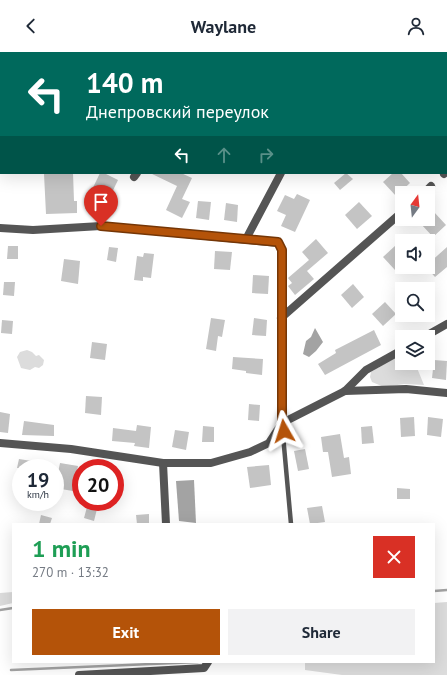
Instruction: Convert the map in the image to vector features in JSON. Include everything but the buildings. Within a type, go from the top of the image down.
[{"type":"street","points":[[246,239],[280,174]]},
{"type":"street","points":[[281,318],[395,218]]},
{"type":"street","points":[[0,228],[33,230],[101,226],[278,242],[282,250],[282,423]]},
{"type":"street","points":[[435,331],[447,324]]},
{"type":"street","points":[[0,443],[71,449],[163,463],[211,462],[250,452],[269,443],[282,423],[345,391],[366,370],[395,354]]},
{"type":"street","points":[[345,391],[406,389],[447,393]]},
{"type":"street","points":[[163,463],[166,523]]},
{"type":"street","points":[[79,675],[206,665]]},
{"type":"lane","points":[[282,423],[291,523]]},
{"type":"shaded area","points":[[315,328],[323,342],[309,357],[303,354],[306,341],[311,337]]},
{"type":"shaded area","points":[[27,350],[36,356],[39,355],[44,360],[43,365],[39,368],[35,367],[30,370],[21,368],[17,357],[20,352]]},
{"type":"shaded area","points":[[395,357],[395,370],[418,370],[424,385],[404,384],[384,387],[372,382],[370,377],[371,372]]},
{"type":"shaded area","points":[[194,480],[196,523],[179,521],[176,481]]},
{"type":"shaded area","points":[[12,592],[12,603],[0,606],[0,593]]},
{"type":"shaded area","points":[[447,602],[447,675],[342,675],[305,670],[305,663],[435,663],[435,603]]},
{"type":"waterway","points":[[435,591],[447,590]]},
{"type":"waterway","points":[[0,610],[12,608]]},
{"type":"waterway","points":[[11,670],[175,663]]},
{"type":"route","points":[[101,226],[278,242],[282,250],[282,423],[284,431]]}]
